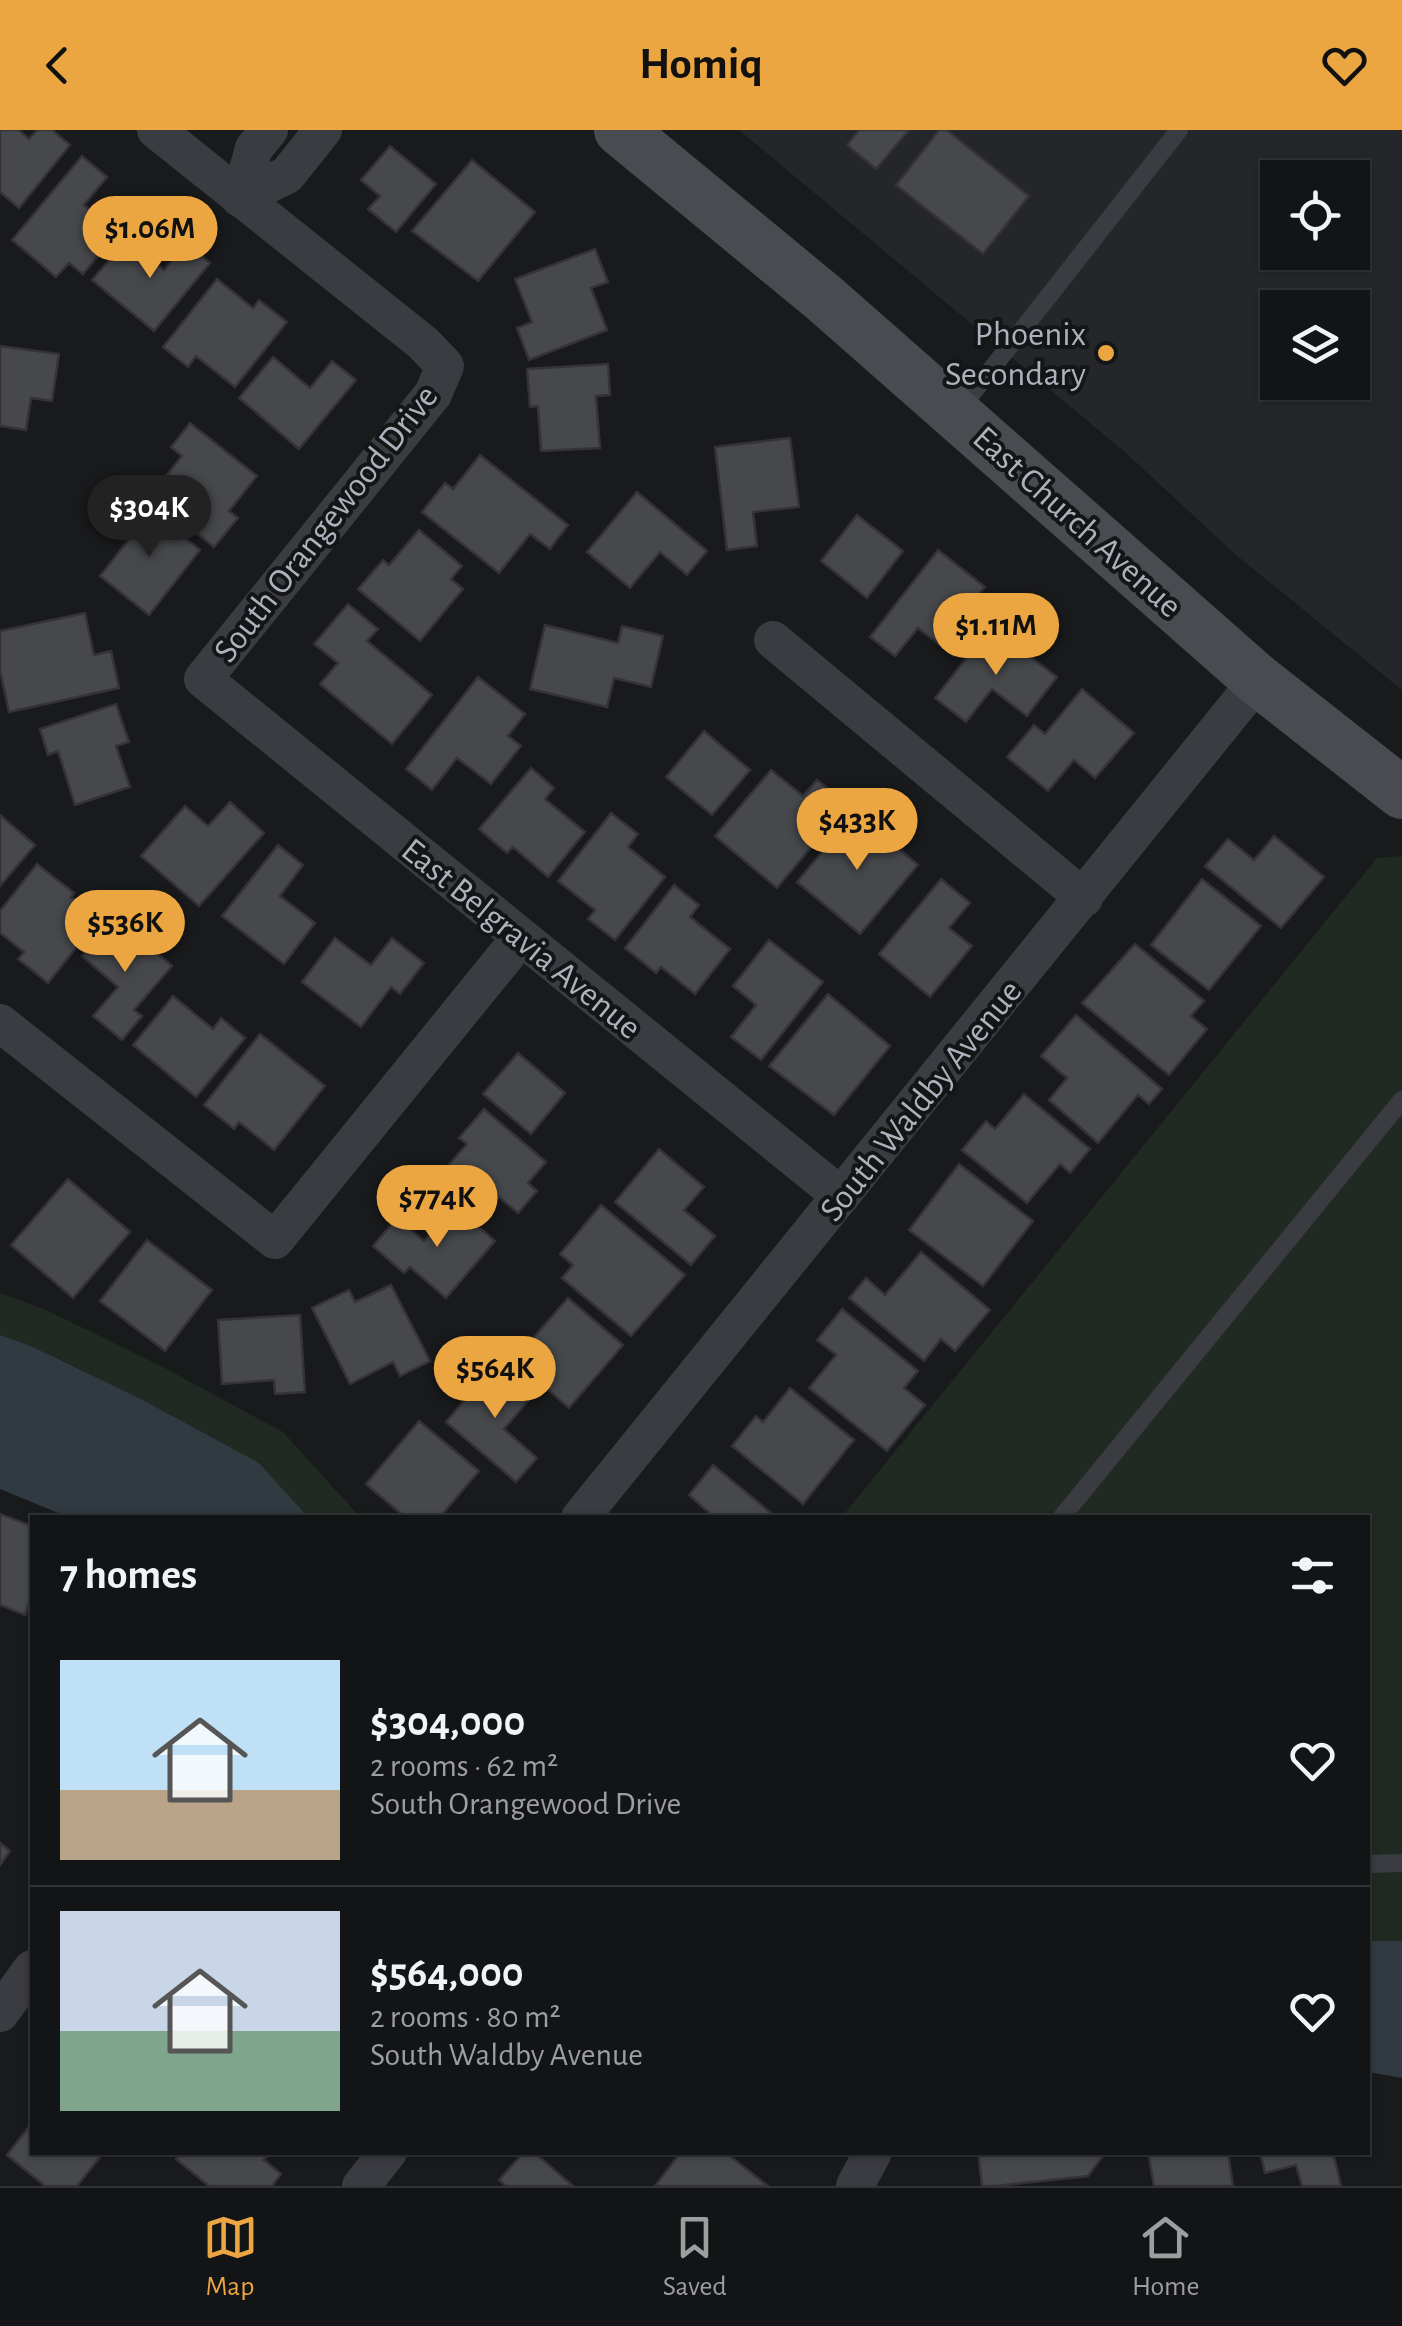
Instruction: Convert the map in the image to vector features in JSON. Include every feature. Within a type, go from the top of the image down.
[{"type":"street","points":[[156,130],[240,198]]},
{"type":"street","points":[[240,198],[254,148],[268,130]]},
{"type":"street","points":[[240,198],[286,175],[323,130]]},
{"type":"street","name":"East Church Avenue","points":[[620,130],[825,299],[1258,680],[1402,792]]},
{"type":"street","name":"South Orangewood Drive","points":[[203,679],[432,394],[445,366],[423,343],[240,198]]},
{"type":"street","points":[[774,640],[1084,898]]},
{"type":"street","name":"East Belgravia Avenue","points":[[203,679],[841,1196]]},
{"type":"street","name":"South Waldby Avenue","points":[[582,1515],[1258,680]]},
{"type":"street","points":[[0,1023],[276,1240],[521,936]]},
{"type":"street","points":[[0,2013],[30,1973]]},
{"type":"street","points":[[361,2186],[386,2155]]},
{"type":"street","points":[[855,2186],[871,2155]]},
{"type":"lane","points":[[956,413],[1178,130]]},
{"type":"lane","points":[[1063,1515],[1398,1112]]},
{"type":"lane","points":[[1370,1864],[1402,1864]]},
{"type":"shaded area","name":"Phoenix Secondary","points":[[739,130],[1402,130],[1402,690],[1235,554],[1126,453]]},
{"type":"shaded area","points":[[1402,856],[1402,1941],[1370,1941],[1370,1515],[843,1515],[1377,858]]},
{"type":"shaded area","points":[[0,1293],[46,1310],[159,1365],[283,1432],[358,1515],[306,1515],[259,1463],[141,1399],[0,1335]]},
{"type":"shaded area","points":[[0,1335],[141,1399],[259,1463],[306,1515],[63,1515],[0,1489]]},
{"type":"shaded area","points":[[1370,1941],[1402,1941],[1402,2078],[1370,2072]]},
{"type":"building","points":[[0,130],[19,130],[29,139],[37,130],[52,130],[70,145],[19,208],[0,192]]},
{"type":"building","points":[[859,130],[909,130],[876,169],[847,145]]},
{"type":"building","points":[[939,130],[947,130],[1029,196],[983,254],[896,185]]},
{"type":"building","points":[[390,146],[436,184],[396,232],[368,209],[380,196],[361,180]]},
{"type":"building","points":[[82,156],[107,177],[84,205],[117,233],[83,274],[69,263],[56,277],[12,240]]},
{"type":"building","points":[[472,160],[535,212],[478,281],[412,231]]},
{"type":"building","points":[[127,239],[164,270],[186,243],[210,263],[154,331],[92,280]]},
{"type":"building","points":[[595,249],[608,282],[591,288],[607,330],[529,360],[517,328],[532,322],[515,279]]},
{"type":"building","points":[[217,279],[253,308],[259,300],[287,322],[235,387],[196,356],[188,367],[163,347]]},
{"type":"building","points":[[0,346],[59,354],[52,401],[31,398],[26,430],[0,426]]},
{"type":"building","points":[[273,357],[310,388],[332,361],[356,380],[299,449],[239,398]]},
{"type":"building","points":[[608,364],[610,395],[596,396],[600,448],[541,451],[538,406],[530,407],[527,369]]},
{"type":"building","points":[[190,423],[257,476],[229,511],[238,518],[214,547],[150,496],[182,456],[171,447]]},
{"type":"building","points":[[790,438],[799,507],[753,512],[757,546],[727,550],[715,447]]},
{"type":"building","points":[[480,455],[568,525],[550,549],[530,534],[499,573],[422,512],[445,483],[453,489]]},
{"type":"building","points":[[637,492],[707,551],[687,575],[660,552],[630,588],[587,552]]},
{"type":"building","points":[[140,502],[200,550],[149,615],[100,576],[133,534],[121,526]]},
{"type":"building","points":[[857,515],[903,551],[867,598],[821,561]]},
{"type":"building","points":[[419,530],[462,566],[451,579],[463,589],[420,641],[358,589],[383,560],[389,565]]},
{"type":"building","points":[[938,550],[985,587],[972,602],[987,614],[954,656],[918,628],[895,656],[870,637]]},
{"type":"building","points":[[348,604],[378,629],[367,641],[432,695],[392,744],[320,684],[338,663],[314,644]]},
{"type":"building","points":[[85,613],[94,655],[111,651],[119,688],[9,712],[0,670],[0,631]]},
{"type":"building","points":[[545,625],[618,643],[622,626],[663,636],[651,687],[614,678],[607,707],[530,689]]},
{"type":"building","points":[[991,627],[1057,677],[1027,716],[992,689],[966,722],[935,698]]},
{"type":"building","points":[[478,677],[525,714],[508,736],[521,746],[491,784],[457,758],[432,790],[406,769]]},
{"type":"building","points":[[1082,689],[1134,733],[1095,778],[1074,760],[1048,791],[1007,757],[1034,725],[1045,734]]},
{"type":"building","points":[[116,704],[129,742],[116,746],[130,787],[75,805],[58,751],[48,755],[40,729]]},
{"type":"building","points":[[704,731],[750,770],[712,815],[666,777]]},
{"type":"building","points":[[531,768],[554,788],[545,799],[585,832],[548,877],[513,847],[507,853],[479,829]]},
{"type":"building","points":[[771,770],[803,796],[817,780],[847,804],[777,888],[715,836]]},
{"type":"building","points":[[230,802],[264,833],[199,906],[141,856],[185,806],[208,826]]},
{"type":"building","points":[[855,812],[918,865],[860,934],[797,882]]},
{"type":"building","points":[[611,813],[638,834],[628,847],[665,877],[615,940],[588,919],[595,910],[558,881]]},
{"type":"building","points":[[0,815],[35,845],[0,886]]},
{"type":"building","points":[[1274,836],[1324,877],[1281,928],[1205,866],[1228,839],[1254,860]]},
{"type":"building","points":[[278,845],[303,865],[280,896],[315,923],[284,964],[222,916]]},
{"type":"building","points":[[37,864],[99,919],[48,983],[18,959],[24,952],[0,933],[0,911]]},
{"type":"building","points":[[941,879],[970,903],[949,928],[972,946],[930,997],[879,954]]},
{"type":"building","points":[[1202,879],[1261,926],[1209,990],[1151,945]]},
{"type":"building","points":[[674,885],[699,905],[690,917],[730,949],[695,994],[661,967],[656,973],[625,948]]},
{"type":"building","points":[[115,917],[172,966],[134,1010],[142,1016],[122,1040],[93,1016],[118,987],[82,956]]},
{"type":"building","points":[[335,938],[371,965],[392,938],[424,963],[400,994],[391,987],[361,1027],[302,982]]},
{"type":"building","points":[[769,940],[823,982],[761,1060],[731,1037],[756,1005],[733,986]]},
{"type":"building","points":[[1135,944],[1204,1001],[1191,1016],[1207,1029],[1169,1075],[1082,1003]]},
{"type":"building","points":[[828,994],[890,1046],[834,1115],[769,1066]]},
{"type":"building","points":[[173,996],[213,1029],[221,1018],[245,1038],[196,1097],[133,1045]]},
{"type":"building","points":[[1076,1015],[1162,1089],[1149,1104],[1138,1095],[1098,1143],[1049,1100],[1067,1078],[1041,1056]]},
{"type":"building","points":[[260,1034],[325,1086],[274,1150],[239,1122],[234,1129],[204,1105]]},
{"type":"building","points":[[518,1053],[565,1093],[531,1134],[483,1094]]},
{"type":"building","points":[[1024,1094],[1090,1149],[1070,1173],[1060,1164],[1027,1203],[962,1150],[986,1121],[995,1129]]},
{"type":"building","points":[[484,1109],[546,1162],[528,1183],[537,1191],[518,1213],[499,1197],[482,1216],[437,1178],[467,1144],[459,1138]]},
{"type":"building","points":[[659,1149],[704,1187],[684,1210],[715,1236],[691,1265],[615,1202]]},
{"type":"building","points":[[959,1164],[1033,1221],[983,1286],[909,1230]]},
{"type":"building","points":[[68,1179],[130,1232],[73,1298],[11,1245]]},
{"type":"building","points":[[601,1205],[685,1275],[631,1336],[562,1278],[573,1265],[560,1254]]},
{"type":"building","points":[[455,1206],[495,1241],[446,1298],[410,1267],[404,1273],[373,1246],[397,1218],[424,1241]]},
{"type":"building","points":[[147,1240],[212,1290],[165,1351],[100,1301]]},
{"type":"building","points":[[921,1252],[990,1310],[955,1351],[941,1339],[924,1361],[849,1298],[866,1278],[885,1295]]},
{"type":"building","points":[[391,1285],[430,1361],[400,1376],[393,1362],[350,1384],[312,1308],[349,1290],[355,1302]]},
{"type":"building","points":[[568,1298],[623,1345],[569,1408],[514,1360]]},
{"type":"building","points":[[842,1309],[918,1371],[904,1388],[925,1405],[887,1451],[809,1388],[836,1355],[817,1340]]},
{"type":"building","points":[[300,1315],[305,1392],[275,1394],[274,1380],[222,1384],[218,1320]]},
{"type":"building","points":[[496,1363],[533,1395],[504,1429],[537,1458],[516,1482],[446,1422]]},
{"type":"building","points":[[790,1388],[854,1440],[803,1504],[732,1446],[756,1416],[763,1422]]},
{"type":"building","points":[[419,1421],[479,1471],[442,1515],[402,1515],[366,1484]]},
{"type":"building","points":[[713,1465],[773,1515],[712,1515],[689,1495]]},
{"type":"building","points":[[0,1514],[30,1525],[30,1599],[25,1615],[0,1605]]},
{"type":"building","points":[[0,1843],[10,1851],[0,1865]]},
{"type":"building","points":[[30,2126],[30,2155],[102,2155],[77,2186],[45,2186],[7,2155]]},
{"type":"building","points":[[179,2155],[268,2155],[264,2160],[281,2174],[272,2186],[209,2186],[176,2159]]},
{"type":"building","points":[[521,2155],[537,2155],[573,2186],[506,2186],[499,2180]]},
{"type":"building","points":[[679,2155],[729,2155],[768,2186],[655,2186]]},
{"type":"building","points":[[978,2155],[1104,2155],[1088,2176],[982,2186]]},
{"type":"building","points":[[1149,2155],[1228,2155],[1233,2186],[1154,2186]]},
{"type":"building","points":[[1261,2155],[1334,2155],[1341,2186],[1302,2186],[1296,2165],[1265,2173]]},
{"type":"place","name":"Phoenix Secondary","points":[[1106,353]]}]
